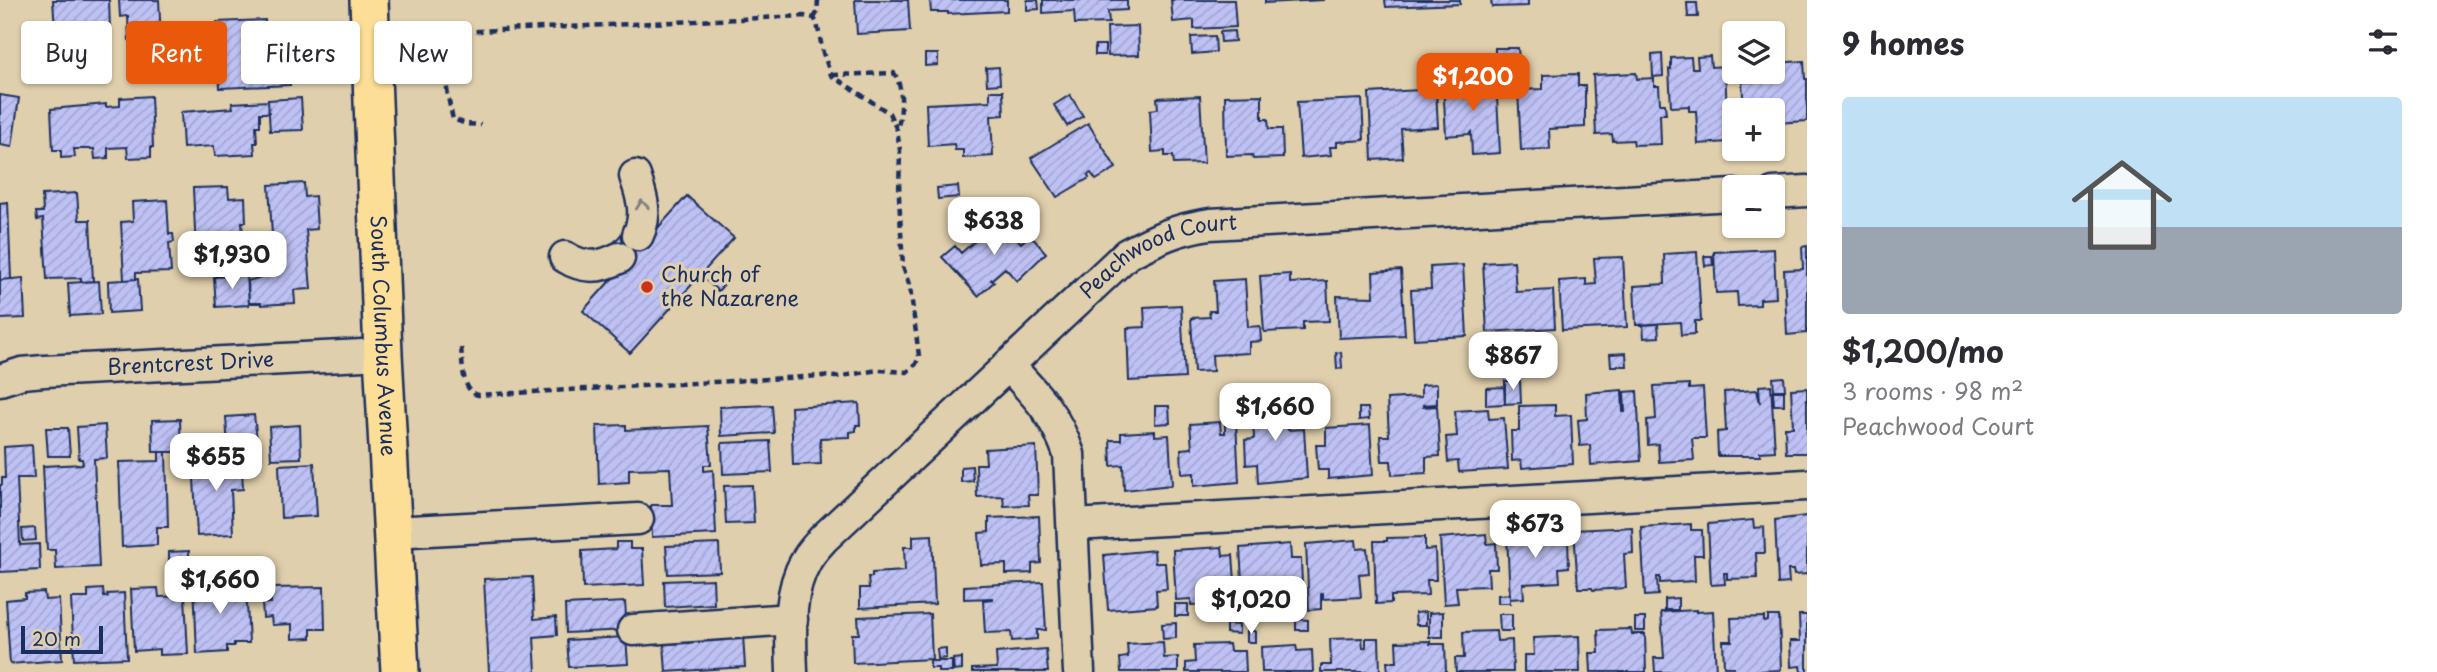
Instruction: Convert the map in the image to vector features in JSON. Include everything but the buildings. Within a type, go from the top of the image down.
[{"type":"main road","name":"South Columbus Avenue","points":[[369,0],[383,354],[400,672]]},
{"type":"street","points":[[635,176],[644,210],[643,225],[638,235]]},
{"type":"street","points":[[1785,192],[1807,191]]},
{"type":"street","name":"Peachwood Court","points":[[792,672],[795,590],[805,562],[823,539],[1127,254],[1180,229],[1224,223],[1722,196]]},
{"type":"street","points":[[565,257],[577,265],[592,267],[607,265],[619,258]]},
{"type":"street","name":"Brentcrest Drive","points":[[0,380],[22,373],[44,371],[383,354]]},
{"type":"street","points":[[1008,365],[1046,405],[1060,428],[1069,454],[1079,672]]},
{"type":"street","points":[[1073,525],[1807,485]]},
{"type":"street","points":[[392,532],[638,519]]},
{"type":"street","points":[[634,630],[792,619]]},
{"type":"path","points":[[814,18],[818,0]]},
{"type":"path","points":[[461,348],[467,388],[471,393],[478,394],[836,377],[878,370],[907,372],[916,364],[919,356],[910,287],[903,267],[899,196],[900,150],[897,130],[889,113],[831,75],[814,18]]},
{"type":"path","points":[[481,125],[466,124],[453,119],[445,50],[450,38],[457,32],[814,18]]},
{"type":"path","points":[[831,75],[894,73],[897,77],[901,107],[897,130]]},
{"type":"place","name":"Church of the Nazarene","points":[[647,287]]}]
